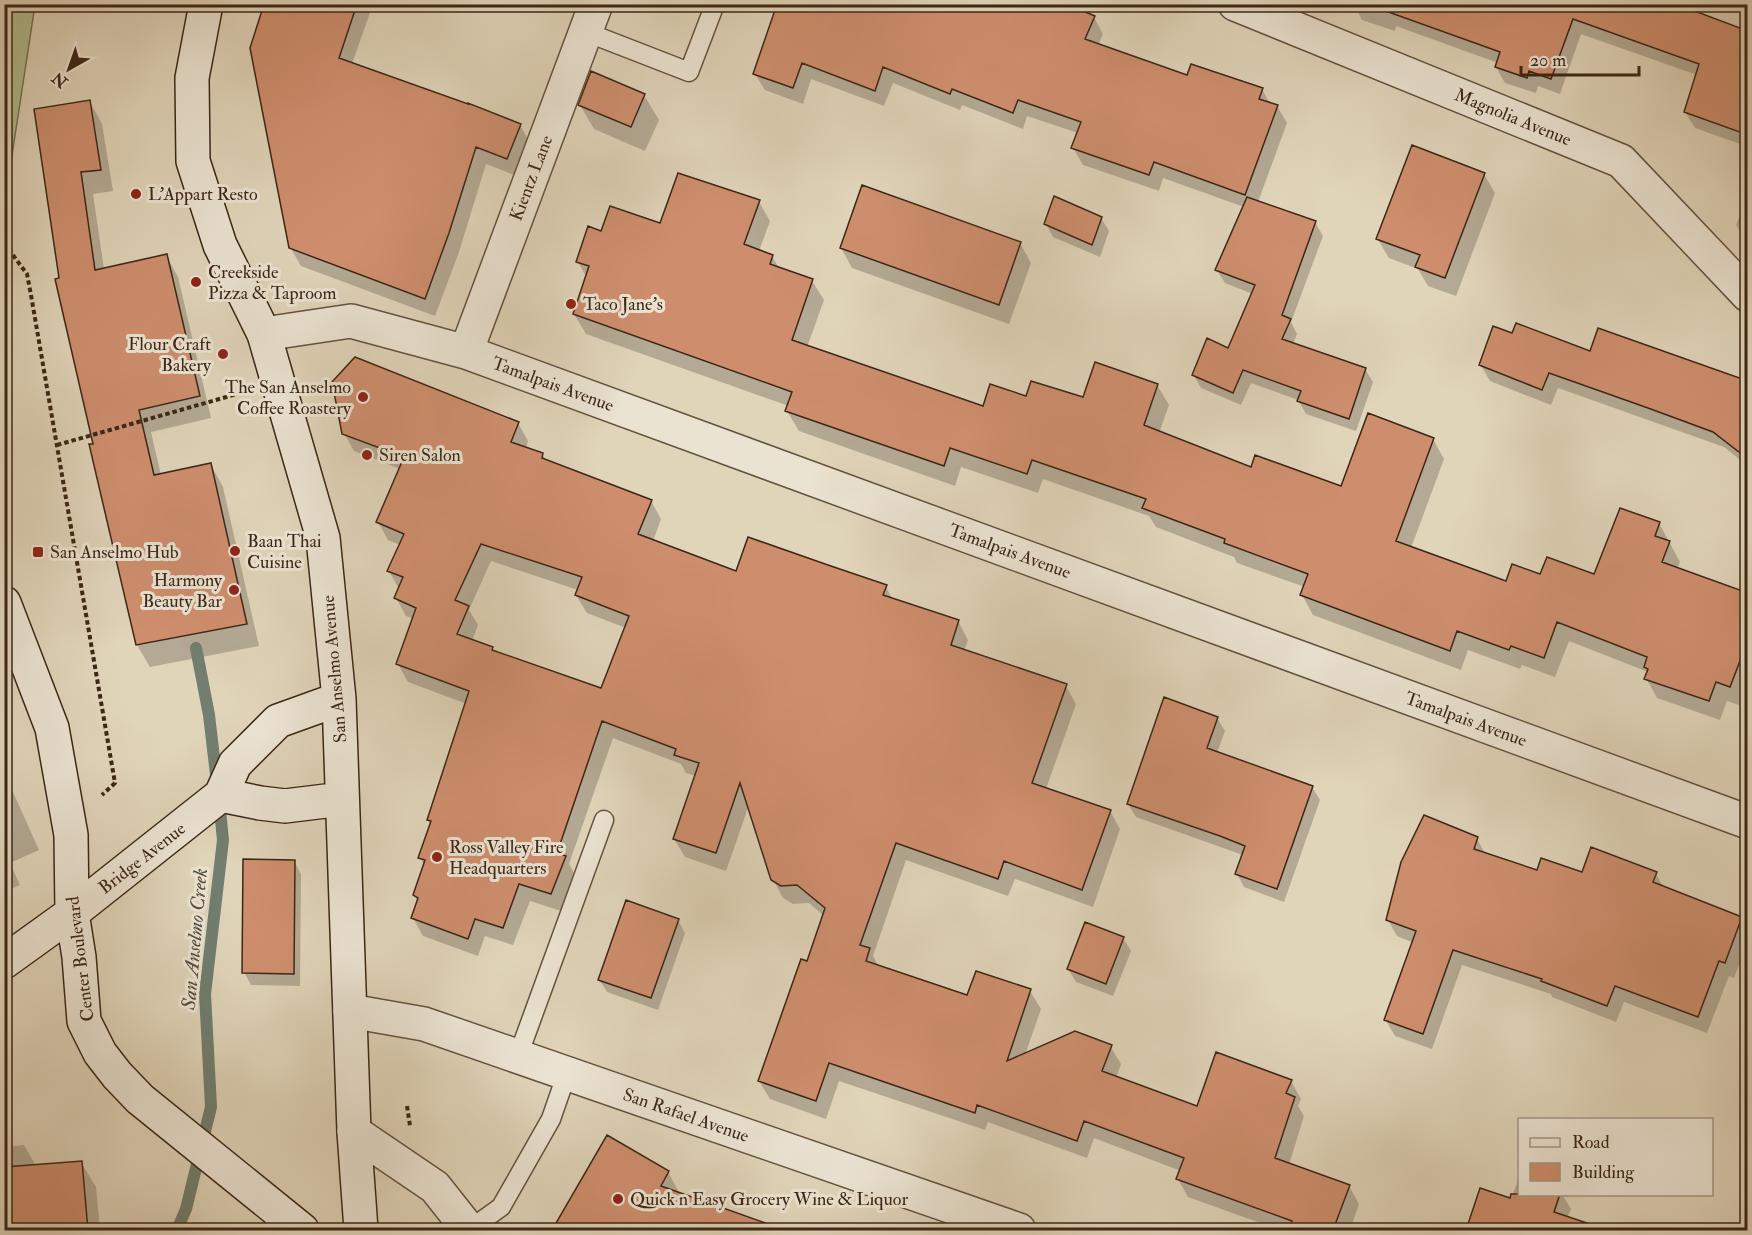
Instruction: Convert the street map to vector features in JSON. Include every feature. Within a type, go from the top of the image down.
[{"type":"street","name":"San Anselmo Avenue","points":[[206,4],[192,78],[193,160],[220,245],[264,334],[323,538],[339,699],[354,1132],[362,1230]]},
{"type":"street","name":"Magnolia Avenue","points":[[1234,4],[1621,161],[1748,295]]},
{"type":"street","name":"Kientz Lane","points":[[466,352],[591,18]]},
{"type":"street","name":"Tamalpais Avenue","points":[[264,334],[351,321],[466,352],[1748,822]]},
{"type":"street","name":"Center Boulevard","points":[[4,603],[52,728],[72,836],[72,913],[80,957],[84,1022],[100,1053],[140,1099],[302,1230]]},
{"type":"street","name":"Bridge Avenue","points":[[4,962],[72,913],[221,795],[235,764],[278,721],[339,699]]},
{"type":"street","points":[[221,795],[285,806],[342,799]]},
{"type":"street","name":"San Rafael Avenue","points":[[350,1011],[424,1024],[1020,1230]]},
{"type":"street","points":[[354,1132],[435,1187],[469,1230]]},
{"type":"lane","points":[[591,18],[689,72],[715,4]]},
{"type":"lane","points":[[518,1056],[604,820]]},
{"type":"lane","points":[[469,1230],[501,1207],[551,1119],[567,1073]]},
{"type":"path","points":[[4,243],[27,274],[115,783]]},
{"type":"path","points":[[57,445],[278,383]]},
{"type":"green space","points":[[4,5],[35,5],[5,201]]},
{"type":"building","points":[[264,4],[357,4],[339,58],[521,124],[507,159],[476,147],[425,299],[289,248],[250,48]]},
{"type":"building","points":[[777,4],[1066,4],[1095,16],[1085,39],[1187,75],[1191,64],[1263,88],[1259,99],[1278,105],[1245,195],[1154,162],[1149,175],[1071,148],[1081,122],[1018,100],[1013,113],[952,89],[950,94],[883,67],[875,91],[802,63],[793,88],[753,74]]},
{"type":"building","points":[[1381,4],[1676,4],[1748,31],[1748,135],[1684,112],[1699,64],[1573,19],[1551,79],[1529,71],[1527,78],[1495,67],[1500,52],[1380,9]]},
{"type":"building","points":[[591,71],[645,94],[631,127],[578,105]]},
{"type":"building","points":[[90,100],[101,170],[81,172],[95,270],[167,254],[200,396],[139,410],[154,475],[211,463],[247,624],[136,645],[89,444],[93,444],[55,279],[59,278],[34,109]]},
{"type":"building","points":[[1412,145],[1485,173],[1445,278],[1415,267],[1420,255],[1376,239]]},
{"type":"building","points":[[678,173],[760,200],[744,244],[773,255],[770,264],[813,279],[792,340],[983,406],[990,384],[1026,396],[1031,381],[1083,397],[1095,362],[1158,384],[1144,425],[1251,467],[1255,455],[1341,486],[1368,413],[1434,438],[1396,541],[1506,581],[1512,564],[1540,574],[1547,557],[1594,574],[1620,508],[1660,522],[1655,536],[1670,541],[1662,562],[1748,593],[1748,640],[1730,687],[1716,682],[1709,701],[1644,679],[1648,669],[1644,667],[1647,657],[1557,622],[1544,658],[1511,646],[1509,650],[1457,631],[1450,651],[1300,595],[1308,574],[1224,543],[1225,539],[1142,508],[1146,499],[1032,460],[1027,474],[950,448],[944,466],[785,411],[792,392],[573,314],[589,266],[576,262],[588,226],[601,231],[610,206],[660,223]]},
{"type":"building","points":[[862,185],[1021,242],[999,305],[840,248]]},
{"type":"building","points":[[1054,196],[1102,217],[1092,245],[1044,224]]},
{"type":"building","points":[[1247,197],[1316,221],[1282,315],[1291,319],[1282,339],[1366,368],[1349,419],[1297,401],[1301,391],[1243,370],[1233,393],[1192,375],[1207,338],[1228,348],[1255,285],[1215,270]]},
{"type":"building","points":[[1516,323],[1590,351],[1598,328],[1748,381],[1748,459],[1713,432],[1549,373],[1542,390],[1479,365],[1493,326],[1512,333]]},
{"type":"building","points":[[355,357],[519,422],[511,442],[543,453],[542,458],[652,500],[638,534],[736,571],[748,537],[887,585],[883,595],[959,620],[951,645],[1067,684],[1032,783],[1111,810],[1082,890],[1004,861],[998,879],[896,843],[860,945],[870,948],[866,961],[967,995],[976,971],[1031,989],[1007,1061],[1075,1031],[1112,1045],[1102,1071],[1197,1106],[1216,1052],[1292,1080],[1286,1093],[1295,1097],[1275,1158],[1350,1185],[1333,1230],[1288,1230],[1292,1221],[1176,1179],[1184,1158],[1084,1121],[1077,1141],[977,1105],[975,1113],[829,1063],[816,1101],[758,1081],[801,959],[807,961],[825,908],[797,885],[781,886],[771,880],[740,783],[716,853],[673,839],[699,763],[674,755],[676,749],[602,721],[557,853],[566,856],[551,894],[519,884],[503,928],[475,919],[468,939],[411,918],[418,898],[413,895],[425,860],[418,858],[431,821],[427,820],[469,691],[396,664],[416,608],[394,598],[403,577],[387,571],[404,534],[376,522],[404,457],[342,434],[332,382]],"holes":[[[481,544],[582,577],[575,595],[629,616],[601,688],[492,650],[493,647],[457,634],[469,606],[455,600]]]},
{"type":"building","points":[[1164,697],[1218,717],[1207,748],[1313,786],[1277,889],[1235,874],[1245,846],[1127,804]]},
{"type":"building","points":[[1424,815],[1478,837],[1474,849],[1537,870],[1541,858],[1582,872],[1591,847],[1657,872],[1653,882],[1742,917],[1725,963],[1719,961],[1698,1017],[1615,986],[1607,1006],[1541,981],[1542,979],[1453,950],[1423,1034],[1384,1020],[1416,931],[1386,920],[1401,862]]},
{"type":"building","points":[[243,859],[295,860],[294,974],[242,973]]},
{"type":"building","points":[[626,900],[679,919],[651,998],[598,980]]},
{"type":"building","points":[[1085,922],[1124,937],[1106,984],[1067,969]]},
{"type":"building","points":[[607,1135],[669,1171],[661,1186],[774,1226],[773,1230],[552,1230]]},
{"type":"building","points":[[82,1161],[88,1230],[4,1230],[4,1167]]},
{"type":"building","points":[[1480,1188],[1510,1198],[1511,1194],[1559,1196],[1554,1212],[1590,1224],[1589,1230],[1466,1230]]},
{"type":"waterway","name":"San Anselmo Creek","points":[[196,648],[209,715],[217,783]]},
{"type":"waterway","name":"San Anselmo Creek","points":[[177,1230],[186,1209],[211,1107],[205,994],[223,840],[219,800]]},
{"type":"place","name":"L'Appart Resto","points":[[136,194]]},
{"type":"place","name":"Creekside Pizza & Taproom","points":[[196,282]]},
{"type":"place","name":"Taco Jane's","points":[[571,304]]},
{"type":"place","name":"Flour Craft Bakery","points":[[223,354]]},
{"type":"place","name":"The San Anselmo Coffee Roastery","points":[[363,397]]},
{"type":"place","name":"Siren Salon","points":[[367,455]]},
{"type":"place","name":"Baan Thai Cuisine","points":[[235,551]]},
{"type":"place","name":"San Anselmo Hub","points":[[38,552]]},
{"type":"place","name":"Harmony Beauty Bar","points":[[234,590]]},
{"type":"place","name":"Ross Valley Fire Headquarters","points":[[437,857]]},
{"type":"place","name":"Quick n Easy Grocery Wine & Liquor","points":[[618,1199]]}]
